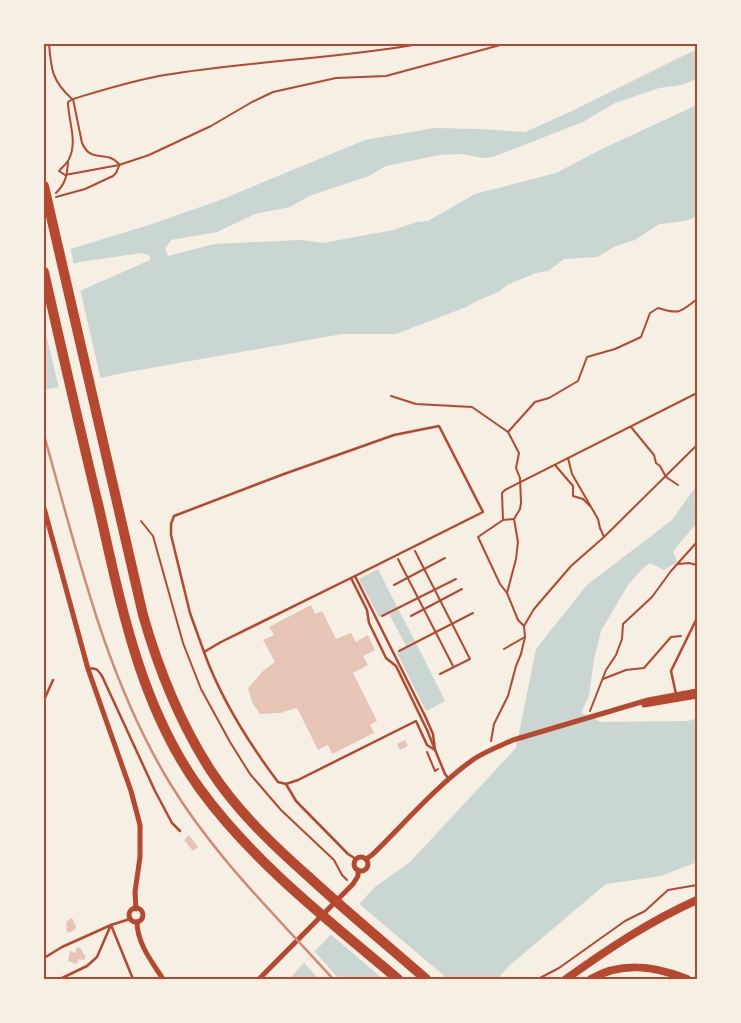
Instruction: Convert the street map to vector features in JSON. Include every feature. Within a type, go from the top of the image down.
[{"type":"highway","points":[[44,186],[143,616],[153,650],[180,716],[212,772],[242,811],[274,846],[426,979]]},
{"type":"highway","points":[[44,272],[107,545],[135,655],[147,690],[159,716],[199,787],[233,830],[256,855],[309,903],[398,979]]},
{"type":"main road","points":[[566,979],[625,938],[697,900]]},
{"type":"main road","points":[[590,979],[625,967],[668,971],[687,979]]},
{"type":"street","points":[[44,508],[88,669],[131,791],[140,824],[141,838],[135,892],[136,909]]},
{"type":"street","points":[[366,859],[449,779],[475,758],[513,740],[676,694],[697,691]]},
{"type":"street","points":[[628,707],[697,696]]},
{"type":"street","points":[[258,979],[353,884],[358,876],[358,870],[354,865],[356,859],[361,857],[366,859]]},
{"type":"street","points":[[358,870],[363,871],[367,868],[366,859]]},
{"type":"street","points":[[136,909],[130,914],[130,919],[137,922]]},
{"type":"street","points":[[136,909],[141,910],[143,915],[142,920],[137,922]]},
{"type":"street","points":[[137,922],[142,945],[163,979]]},
{"type":"lane","points":[[204,652],[236,634],[483,512],[440,426],[394,435],[284,474],[174,516],[171,524],[173,544],[190,613],[204,652],[217,686],[255,751],[278,782],[286,784],[426,716]]},
{"type":"lane","points":[[355,576],[426,716],[433,734],[435,750]]},
{"type":"lane","points":[[351,578],[367,610],[369,623],[386,658],[396,666],[449,779]]},
{"type":"lane","points":[[676,694],[671,672],[697,618]]},
{"type":"lane","points":[[88,669],[97,669],[102,676],[155,791],[172,823],[180,831]]},
{"type":"lane","points":[[44,700],[53,680]]},
{"type":"lane","points":[[416,721],[428,745],[435,750]]},
{"type":"lane","points":[[286,784],[296,801],[348,854],[356,859]]},
{"type":"lane","points":[[44,958],[62,947],[130,919]]},
{"type":"lane","points":[[60,979],[87,966],[97,957],[111,926]]},
{"type":"lane","points":[[111,926],[134,979]]},
{"type":"path","points":[[49,44],[54,76],[58,84],[73,100],[85,149],[95,156],[109,157],[119,165]]},
{"type":"path","points":[[53,197],[65,183],[68,174],[68,162],[72,153],[73,137],[68,102],[118,85],[164,75],[419,44]]},
{"type":"path","points":[[68,162],[60,169],[60,173],[68,174],[127,164],[184,139],[273,92],[336,78],[386,76],[504,44]]},
{"type":"path","points":[[67,194],[85,189],[113,176],[119,165]]},
{"type":"path","points":[[508,432],[535,402],[549,398],[578,381],[587,357],[615,349],[641,337],[650,313],[658,308],[672,313],[683,310],[697,299]]},
{"type":"path","points":[[503,520],[502,493],[505,490],[697,393]]},
{"type":"path","points":[[391,396],[416,404],[472,407],[508,432],[518,453],[516,468],[520,483],[520,509],[514,518],[518,542],[516,559],[507,593]]},
{"type":"path","points":[[631,427],[654,455],[656,463],[660,466],[666,477],[678,484]]},
{"type":"path","points":[[493,749],[491,742],[494,724],[508,696],[525,637],[524,626],[534,608],[571,566],[697,446]]},
{"type":"path","points":[[568,458],[572,474],[591,507],[604,536]]},
{"type":"path","points":[[555,465],[573,486],[573,496],[583,499],[591,507]]},
{"type":"path","points":[[514,518],[503,520],[478,537],[500,584],[507,593],[518,620],[524,626]]},
{"type":"path","points":[[590,711],[606,670],[616,655],[622,639],[623,624],[652,597],[697,542]]},
{"type":"path","points":[[413,547],[470,659],[440,674]]},
{"type":"path","points":[[398,554],[398,560],[453,667]]},
{"type":"path","points":[[394,585],[445,558]]},
{"type":"path","points":[[678,564],[689,563],[697,566]]},
{"type":"path","points":[[376,619],[456,579]]},
{"type":"path","points":[[411,616],[462,590]]},
{"type":"path","points":[[394,654],[473,613]]},
{"type":"path","points":[[603,679],[626,670],[644,668],[671,637],[689,635]]},
{"type":"path","points":[[504,650],[525,637]]},
{"type":"path","points":[[538,979],[559,968],[625,922],[645,911],[668,890],[697,885]]},
{"type":"shaded area","points":[[697,49],[697,79],[681,85],[659,88],[615,103],[583,122],[493,157],[483,158],[462,154],[439,155],[386,166],[369,176],[309,196],[290,207],[255,214],[217,232],[171,240],[165,249],[168,256],[214,244],[300,240],[323,243],[393,230],[417,222],[428,221],[475,194],[556,173],[606,147],[697,105],[697,217],[684,221],[659,224],[635,240],[616,246],[597,257],[564,259],[548,271],[536,273],[507,285],[500,291],[466,307],[396,334],[342,334],[123,373],[44,390],[44,299],[73,294],[150,260],[150,256],[142,253],[79,262],[44,272],[44,257],[149,225],[223,199],[365,140],[434,128],[525,132],[572,111]]},
{"type":"shaded area","points":[[697,485],[697,523],[673,551],[677,562],[664,570],[650,563],[642,569],[628,585],[601,631],[594,659],[589,696],[581,713],[601,722],[688,721],[697,718],[697,862],[661,876],[606,884],[510,965],[497,979],[289,979],[375,887],[410,862],[516,748],[536,649],[587,585],[672,520]]},
{"type":"shaded area","points":[[378,569],[397,607],[379,617],[359,579]]},
{"type":"shaded area","points":[[398,609],[415,641],[406,646],[389,614]]},
{"type":"shaded area","points":[[416,643],[445,701],[426,711],[397,653]]},
{"type":"pier","points":[[70,246],[74,266],[44,275],[44,254]]},
{"type":"pier","points":[[80,289],[101,380],[59,389],[44,325],[44,296]]},
{"type":"pier","points":[[357,902],[448,979],[383,979],[329,933]]},
{"type":"pier","points":[[315,952],[339,979],[319,979],[304,963]]},
{"type":"building","points":[[311,605],[315,614],[322,611],[336,639],[351,633],[356,642],[368,635],[375,650],[363,656],[368,665],[353,673],[377,721],[370,725],[374,733],[332,754],[328,745],[318,750],[297,708],[280,713],[260,714],[252,702],[248,688],[263,671],[275,662],[263,640],[274,635],[269,627]]},
{"type":"building","points":[[405,740],[408,746],[400,750],[397,744]]},
{"type":"building","points":[[189,835],[198,847],[193,851],[184,840]]},
{"type":"building","points":[[72,918],[76,926],[75,930],[68,933],[66,929],[68,927],[66,927],[67,921]]},
{"type":"building","points":[[77,947],[81,948],[83,954],[86,955],[84,960],[78,959],[77,964],[68,961],[70,951],[75,953]]},
{"type":"railway","points":[[44,435],[96,615],[111,659],[148,744],[171,785],[207,837],[248,886],[333,979]]}]
